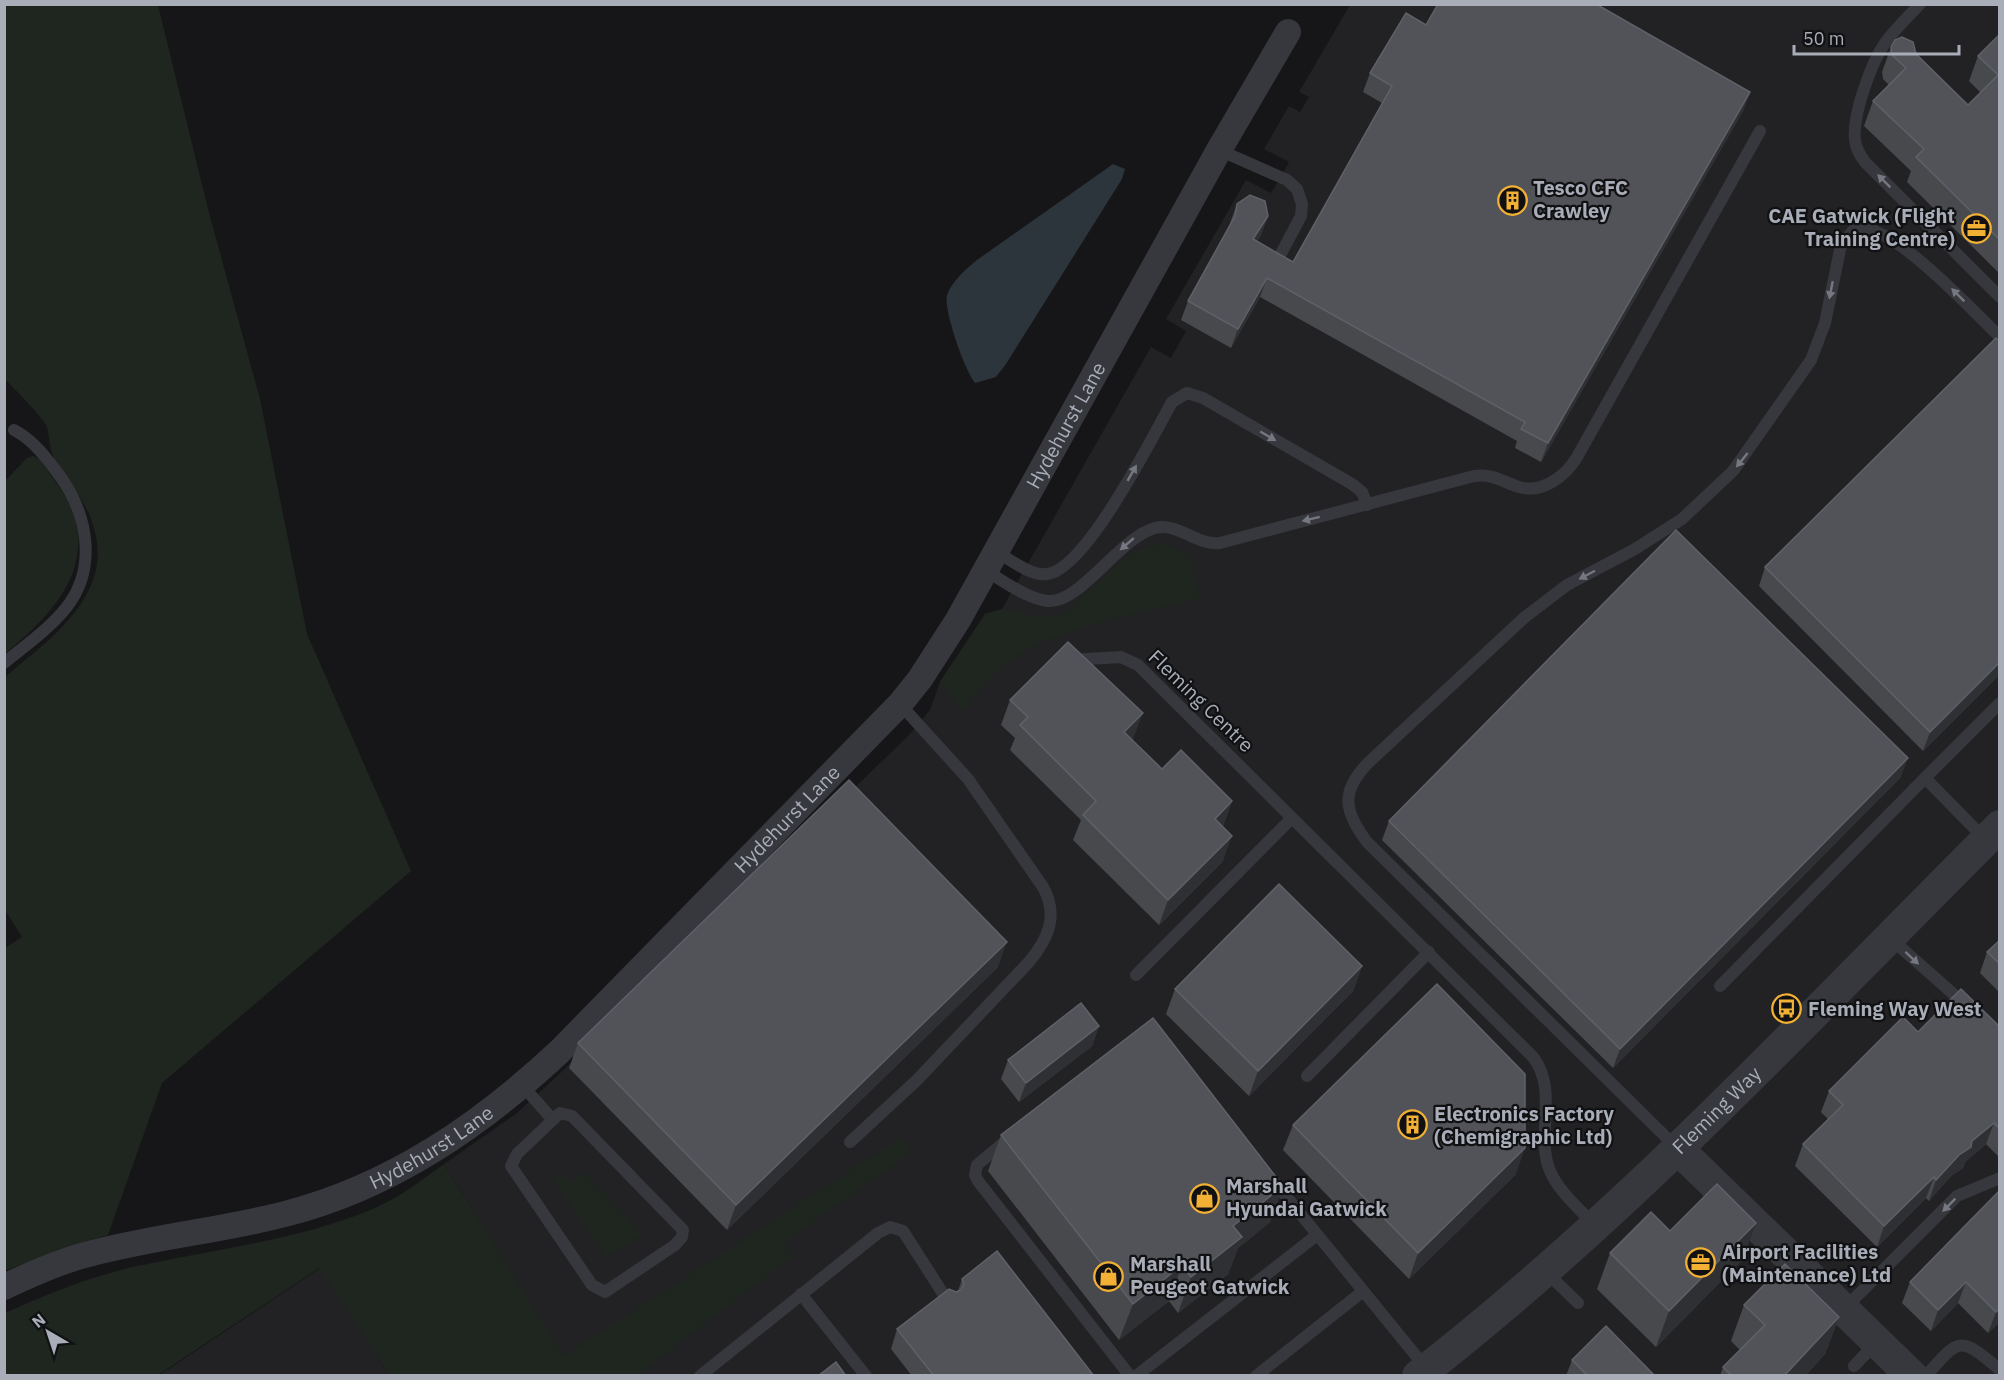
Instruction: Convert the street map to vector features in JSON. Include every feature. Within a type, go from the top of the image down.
[{"type":"street","name":"Hydehurst Lane","points":[[4,1287],[83,1255],[261,1220],[335,1198],[419,1160],[467,1128],[522,1086],[560,1051],[900,704],[932,662],[992,561],[1219,150],[1288,32]]},
{"type":"street","name":"Fleming Way","points":[[1422,1372],[1469,1336],[1595,1226],[1677,1148],[1993,833]]},
{"type":"street","points":[[1677,1148],[1912,1376]]},
{"type":"lane","points":[[1920,4],[1894,31],[1879,52],[1858,110],[1854,137],[1857,150],[1865,162],[2000,297]]},
{"type":"lane","points":[[992,561],[1032,596],[1050,601],[1068,595],[1132,539],[1157,527],[1171,528],[1197,541],[1213,544],[1481,475],[1531,488],[1547,484],[1564,474],[1577,457],[1760,131]]},
{"type":"lane","points":[[1219,150],[1287,180],[1297,189],[1301,198],[1301,216],[1276,263]]},
{"type":"lane","points":[[1677,1148],[1366,842],[1349,805],[1348,790],[1356,775],[1368,763],[1525,617],[1568,585],[1635,549],[1682,519],[1733,471],[1811,360],[1825,323],[1839,254],[1845,238],[1856,228],[1867,227],[1892,240],[1943,280],[2000,337]]},
{"type":"lane","points":[[992,561],[1036,573],[1047,574],[1057,570],[1096,532],[1172,402],[1187,393],[1203,398],[1352,484],[1362,492],[1367,505]]},
{"type":"lane","points":[[4,663],[68,606],[79,585],[86,553],[84,527],[75,499],[38,448],[14,429]]},
{"type":"lane","name":"Fleming Centre","points":[[1063,660],[1110,657],[1132,661],[1537,1061],[1545,1083],[1549,1169],[1559,1186],[1595,1226]]},
{"type":"lane","points":[[1720,986],[2000,703]]},
{"type":"lane","points":[[850,1142],[902,1094],[1022,970],[1043,943],[1051,922],[1049,899],[1030,868],[957,766],[900,704]]},
{"type":"lane","points":[[1925,778],[1993,833]]},
{"type":"lane","points":[[1136,975],[1292,818]]},
{"type":"lane","points":[[1889,937],[1976,1015]]},
{"type":"lane","points":[[1307,1076],[1429,952]]},
{"type":"lane","points":[[522,1086],[552,1119]]},
{"type":"lane","points":[[560,1113],[572,1116],[683,1230],[682,1237],[675,1245],[605,1292],[592,1285],[512,1166],[517,1154],[552,1119],[560,1113]]},
{"type":"lane","points":[[1022,1128],[981,1160],[977,1165],[975,1175],[1130,1376]]},
{"type":"lane","points":[[1263,1168],[1362,1292],[1422,1372]]},
{"type":"lane","points":[[1844,1309],[1957,1196],[2000,1178]]},
{"type":"lane","points":[[700,1376],[878,1233],[890,1227],[903,1232],[949,1303]]},
{"type":"lane","points":[[1136,1376],[1317,1235]]},
{"type":"lane","points":[[1545,1271],[1578,1303]]},
{"type":"lane","points":[[1256,1376],[1362,1292]]},
{"type":"lane","points":[[801,1294],[866,1376]]},
{"type":"lane","points":[[1854,1366],[1877,1342]]},
{"type":"lane","points":[[1926,1376],[1953,1347],[1959,1344],[1974,1348],[2000,1370]]},
{"type":"shaded area","points":[[5,5],[158,5],[208,209],[260,399],[307,634],[411,871],[162,1083],[108,1235],[57,1250],[5,1271],[5,948],[22,937],[5,910],[5,677],[41,647],[74,613],[87,593],[95,573],[98,550],[90,516],[54,458],[45,423],[5,379]]},
{"type":"shaded area","points":[[1350,5],[1999,5],[1999,1375],[575,1375],[444,1164],[517,1113],[554,1079],[910,734],[930,710],[940,682],[985,614],[1002,609],[1151,347],[1171,358],[1186,331],[1166,319],[1246,180],[1271,193],[1281,177],[1289,162],[1264,149],[1289,106],[1300,112],[1309,97],[1299,92]]},
{"type":"shaded area","points":[[1113,164],[1125,169],[1122,179],[1006,364],[996,377],[975,383],[951,326],[947,295],[952,285],[977,260]]},
{"type":"shaded area","points":[[33,456],[39,459],[70,505],[77,529],[78,550],[73,571],[52,608],[22,640],[5,654],[5,481],[27,458]]},
{"type":"shaded area","points":[[1159,544],[1168,545],[1190,556],[1200,598],[1101,622],[1029,649],[997,672],[963,711],[940,682],[985,614],[1002,609],[1039,617],[1062,615],[1129,554]]},
{"type":"shaded area","points":[[900,1138],[912,1152],[784,1243],[794,1256],[638,1375],[389,1375],[319,1268],[158,1375],[5,1375],[5,1313],[68,1287],[117,1271],[286,1236],[346,1219],[393,1199],[444,1164],[564,1356]]},
{"type":"shaded area","points":[[561,1172],[571,1183],[584,1172],[642,1234],[606,1258],[553,1179]]},
{"type":"shaded area","points":[[320,1268],[389,1375],[158,1376]]},
{"type":"building","name":"Tesco CFC Crawley","points":[[1438,4],[1596,4],[1750,92],[1548,443],[1521,429],[1525,422],[1267,278],[1238,329],[1188,301],[1235,216],[1237,204],[1250,195],[1265,201],[1268,216],[1253,239],[1293,262],[1392,86],[1370,73],[1406,13],[1426,25]]},
{"type":"building","points":[[2000,34],[2000,240],[1916,157],[1924,149],[1873,101],[1906,68],[1892,55],[1891,47],[1895,40],[1902,37],[1913,42],[1916,54],[1968,105],[1998,75],[1978,56]]},
{"type":"building","points":[[1996,338],[2000,341],[2000,662],[1930,732],[1765,567]]},
{"type":"building","points":[[1676,530],[1908,758],[1620,1049],[1389,821]]},
{"type":"building","points":[[1068,642],[1143,713],[1124,732],[1162,769],[1181,750],[1232,801],[1215,819],[1232,836],[1168,900],[1083,815],[1096,801],[1020,725],[1028,717],[1010,700]]},
{"type":"building","points":[[849,780],[1007,942],[736,1205],[578,1043]]},
{"type":"building","points":[[1279,884],[1362,966],[1258,1071],[1175,989]]},
{"type":"building","points":[[2000,940],[2000,964],[1987,952]]},
{"type":"building","name":"Electronics Factory (Chemigraphic Ltd)","points":[[1437,984],[1525,1074],[1525,1148],[1418,1253],[1293,1125]]},
{"type":"building","points":[[1961,989],[2000,1027],[2000,1129],[1994,1123],[1972,1141],[1971,1147],[1959,1155],[1936,1180],[1934,1177],[1884,1226],[1803,1144],[1843,1105],[1829,1091],[1903,1017],[1918,1032]]},
{"type":"building","points":[[1081,1003],[1099,1026],[1026,1083],[1008,1060]]},
{"type":"building","points":[[1153,1018],[1283,1186],[1233,1226],[1242,1237],[1191,1277],[1182,1265],[1133,1304],[1001,1135]]},
{"type":"building","points":[[1717,1184],[1756,1223],[1669,1311],[1610,1253],[1651,1212],[1670,1231]]},
{"type":"building","points":[[2000,1190],[2000,1308],[1996,1312],[1966,1282],[1938,1310],[1910,1282]]},
{"type":"building","points":[[997,1251],[1094,1376],[934,1376],[897,1329],[949,1289],[956,1292],[961,1290],[964,1284],[962,1279]]},
{"type":"building","points":[[1785,1264],[1839,1317],[1784,1376],[1732,1376],[1723,1367],[1765,1325],[1744,1305]]},
{"type":"building","points":[[1606,1326],[1655,1376],[1588,1376],[1572,1360]]},
{"type":"building","points":[[836,1362],[846,1376],[818,1376]]},
{"type":"place","name":"Tesco CFC Crawley","points":[[1512,200]]},
{"type":"place","name":"CAE Gatwick (Flight Training Centre)","points":[[1976,228]]},
{"type":"place","name":"Fleming Way West","points":[[1787,1009]]},
{"type":"place","name":"Electronics Factory (Chemigraphic Ltd)","points":[[1413,1125]]},
{"type":"place","name":"Marshall Hyundai Gatwick","points":[[1205,1198]]},
{"type":"place","name":"Airport Facilities (Maintenance) Ltd","points":[[1701,1263]]},
{"type":"place","name":"Marshall Peugeot Gatwick","points":[[1109,1276]]}]
